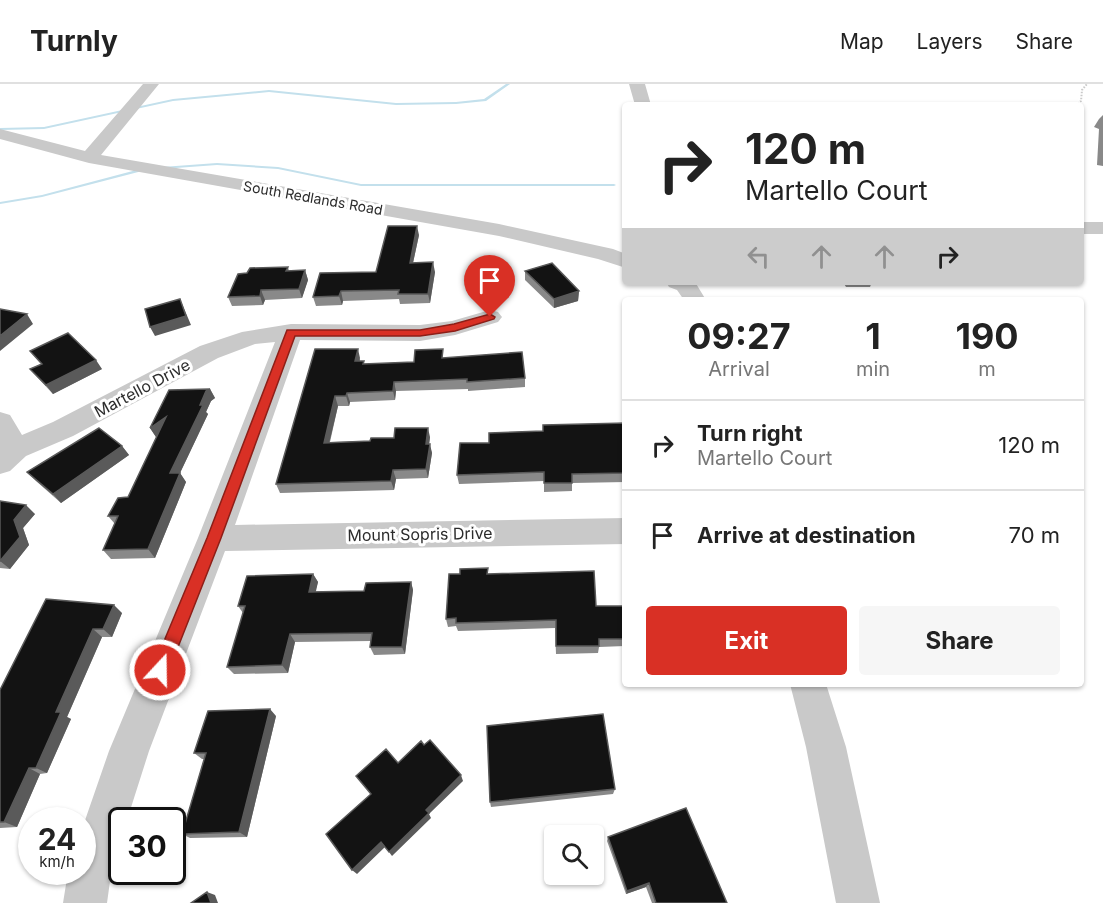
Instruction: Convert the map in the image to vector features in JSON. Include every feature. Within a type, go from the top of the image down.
[{"type":"street","points":[[89,158],[151,84]]},
{"type":"street","points":[[637,84],[643,102]]},
{"type":"street","name":"South Redlands Road","points":[[0,134],[89,158],[499,230],[605,254],[622,260]]},
{"type":"street","points":[[1084,228],[1103,228]]},
{"type":"street","name":"Martello Drive","points":[[8,456],[209,352],[251,337],[291,332],[420,333],[455,328],[490,317]]},
{"type":"street","points":[[85,903],[89,874],[129,751],[214,538],[291,332]]},
{"type":"street","points":[[0,422],[8,456]]},
{"type":"street","name":"Mount Sopris Drive","points":[[214,538],[622,531]]},
{"type":"street","points":[[809,687],[826,747],[858,903]]},
{"type":"path","points":[[1080,102],[1082,90],[1087,84]]},
{"type":"building","points":[[388,226],[417,226],[410,263],[433,262],[428,294],[398,294],[399,290],[341,291],[339,296],[313,297],[320,273],[376,272]]},
{"type":"building","points":[[552,263],[579,291],[554,299],[525,271]]},
{"type":"building","points":[[288,267],[286,271],[305,270],[299,289],[261,290],[260,296],[228,297],[238,274],[247,273],[250,268]]},
{"type":"building","points":[[180,299],[186,316],[150,327],[145,309]]},
{"type":"building","points":[[0,309],[27,314],[0,336]]},
{"type":"building","points":[[68,333],[96,360],[46,385],[30,369],[42,364],[30,351]]},
{"type":"building","points":[[315,349],[358,349],[355,361],[364,361],[363,364],[414,362],[415,350],[443,349],[442,358],[522,352],[525,378],[467,382],[467,379],[394,382],[393,391],[347,393],[346,396],[335,396],[324,443],[394,438],[395,428],[428,428],[426,444],[430,444],[426,469],[393,470],[391,481],[276,484]]},
{"type":"building","points":[[210,389],[206,391],[200,405],[203,405],[170,473],[180,473],[148,549],[103,550],[118,516],[108,516],[118,498],[128,497],[166,417],[150,428],[169,390]]},
{"type":"building","points":[[622,423],[622,473],[572,474],[572,483],[544,483],[544,472],[457,475],[460,443],[489,443],[489,433],[543,431],[543,425]]},
{"type":"building","points":[[99,428],[122,446],[53,494],[27,472]]},
{"type":"building","points":[[0,501],[26,505],[14,520],[20,537],[0,561]]},
{"type":"building","points":[[488,568],[487,574],[594,571],[596,606],[622,606],[622,639],[599,639],[599,646],[556,646],[556,620],[456,623],[456,618],[446,619],[449,574],[460,574],[460,569]]},
{"type":"building","points":[[313,574],[309,592],[364,591],[366,583],[411,582],[402,647],[370,647],[372,633],[290,634],[282,665],[227,667],[245,606],[238,606],[247,576]]},
{"type":"building","points":[[46,599],[114,605],[103,629],[93,629],[56,712],[61,712],[36,768],[29,768],[4,822],[0,822],[0,690]]},
{"type":"building","points":[[270,709],[239,832],[186,834],[186,820],[206,753],[194,753],[208,711]]},
{"type":"building","points":[[603,714],[615,789],[490,802],[487,726]]},
{"type":"building","points":[[430,740],[461,775],[426,810],[429,813],[389,852],[381,842],[352,870],[326,834],[371,794],[356,776],[386,749],[398,763],[421,741],[424,745]]},
{"type":"building","points":[[686,808],[727,903],[656,903],[649,883],[627,891],[608,837]]},
{"type":"building","points":[[207,892],[211,903],[191,903]]},
{"type":"waterway","points":[[0,129],[44,128],[173,100],[269,91],[396,104],[456,103],[485,100],[508,84]]},
{"type":"waterway","points":[[162,168],[217,164],[278,168],[361,185],[614,185]]},
{"type":"waterway","points":[[0,203],[42,196],[144,169]]},
{"type":"route","points":[[160,670],[214,538],[291,332],[420,333],[455,328],[490,317]]}]
